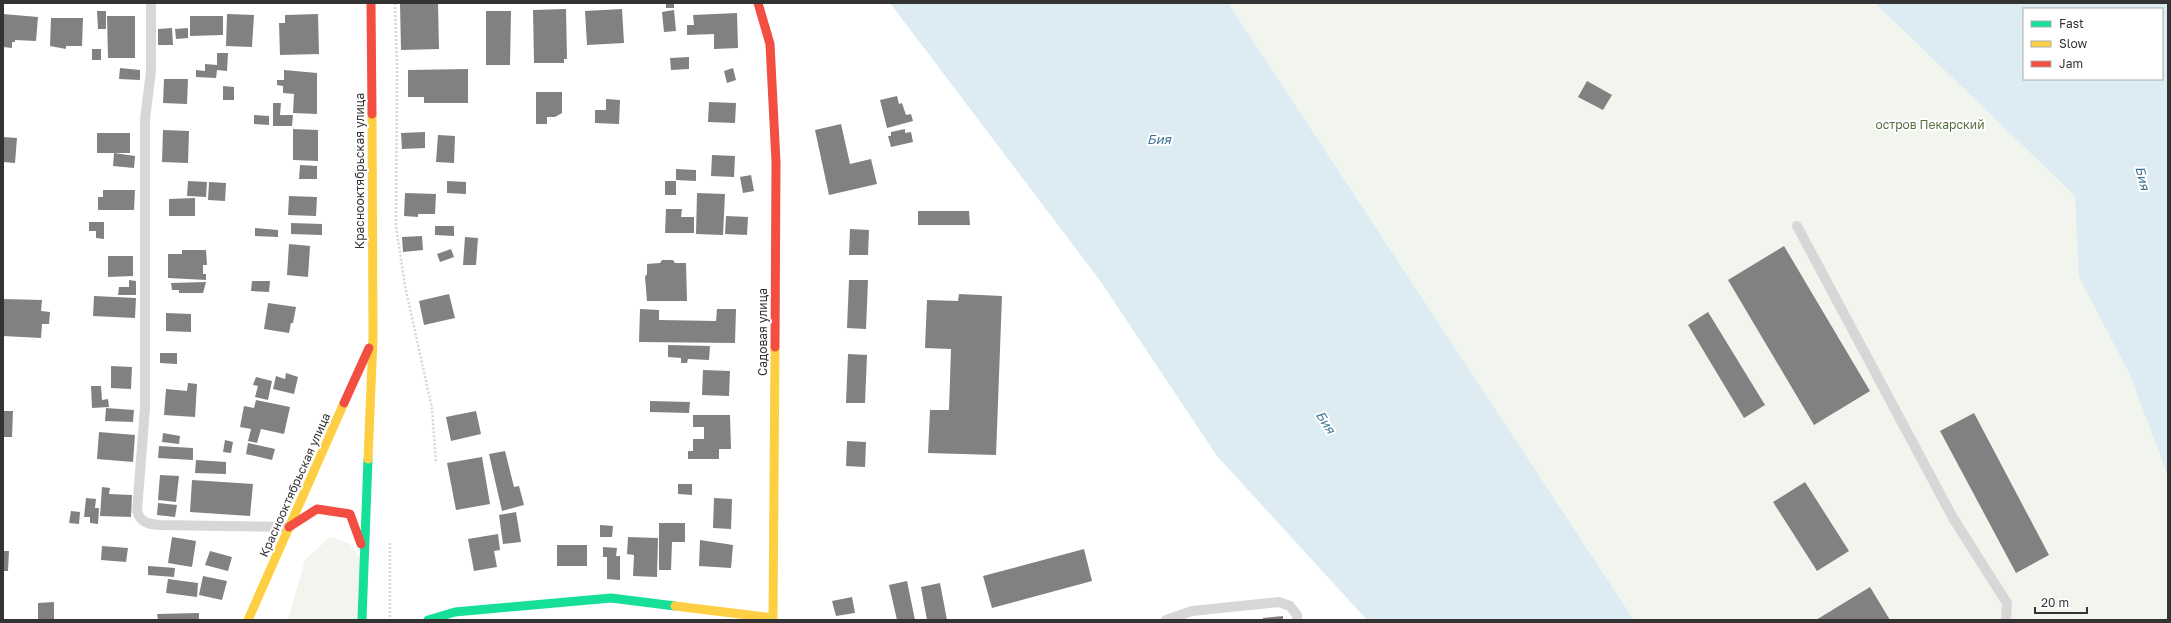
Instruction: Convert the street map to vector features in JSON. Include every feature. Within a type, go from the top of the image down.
[{"type":"main road","name":"Краснооктябрьская улица","points":[[362,620],[373,338],[371,3]]},
{"type":"main road","name":"Садовая улица","points":[[758,3],[770,44],[776,162],[773,619]]},
{"type":"main road","name":"Краснооктябрьская улица","points":[[248,620],[373,338]]},
{"type":"main road","points":[[289,527],[317,509],[350,514],[365,552]]},
{"type":"main road","points":[[428,620],[454,612],[611,598],[773,619]]},
{"type":"lane","points":[[151,3],[151,71],[145,119],[145,408],[137,510],[139,517],[144,521],[159,525],[289,527]]},
{"type":"lane","points":[[1797,226],[1952,518],[2006,603],[2006,620]]},
{"type":"lane","points":[[1166,620],[1192,611],[1279,602],[1290,606],[1294,610],[1297,620]]},
{"type":"path","points":[[395,3],[397,70],[396,226],[405,286],[432,408],[436,463]]},
{"type":"path","points":[[390,543],[390,620]]},
{"type":"green space","name":"остров Пекарский","points":[[1228,3],[1875,3],[2075,196],[2080,277],[2129,373],[2168,476],[2168,620],[1634,620]]},
{"type":"green space","points":[[330,537],[349,543],[360,557],[358,620],[288,620],[305,560]]},
{"type":"water","name":"Бия","points":[[890,3],[1228,3],[1634,620],[1367,620],[1217,456],[1101,282]]},
{"type":"water","name":"Бия","points":[[1875,3],[2168,3],[2168,476],[2129,373],[2079,277],[2075,196]]},
{"type":"building","points":[[400,3],[438,3],[439,49],[401,50]]},
{"type":"building","points":[[666,3],[674,3],[674,8],[666,8]]},
{"type":"building","points":[[566,9],[567,59],[564,59],[564,63],[534,63],[533,10]]},
{"type":"building","points":[[622,9],[624,43],[587,45],[585,11]]},
{"type":"building","points":[[674,10],[676,31],[664,32],[662,12]]},
{"type":"building","points":[[97,11],[106,11],[106,29],[98,29]]},
{"type":"building","points":[[486,11],[511,11],[510,65],[486,65]]},
{"type":"building","points":[[737,13],[738,48],[714,49],[714,34],[687,35],[687,25],[694,25],[693,15]]},
{"type":"building","points":[[3,14],[38,17],[36,41],[15,40],[15,42],[12,42],[12,48],[3,47]]},
{"type":"building","points":[[227,14],[254,15],[252,47],[226,46]]},
{"type":"building","points":[[318,14],[319,54],[280,55],[279,23],[285,23],[285,15]]},
{"type":"building","points":[[107,16],[135,16],[135,58],[108,58]]},
{"type":"building","points":[[190,16],[223,16],[223,35],[190,36]]},
{"type":"building","points":[[51,18],[83,18],[82,46],[66,46],[66,49],[50,46]]},
{"type":"building","points":[[172,28],[173,45],[158,45],[158,29]]},
{"type":"building","points":[[188,28],[188,38],[176,39],[175,29]]},
{"type":"building","points":[[92,49],[101,49],[101,60],[92,60]]},
{"type":"building","points":[[217,53],[228,53],[227,71],[217,70],[216,78],[196,77],[196,70],[205,71],[205,64],[217,65]]},
{"type":"building","points":[[689,57],[689,69],[671,70],[670,58]]},
{"type":"building","points":[[120,68],[140,70],[140,80],[119,79]]},
{"type":"building","points":[[733,68],[736,80],[727,83],[724,71]]},
{"type":"building","points":[[468,69],[468,103],[424,103],[424,97],[408,97],[408,70]]},
{"type":"building","points":[[284,70],[317,73],[317,114],[293,113],[294,94],[283,93],[283,86],[277,85],[277,80],[284,80]]},
{"type":"building","points":[[164,79],[188,79],[187,104],[163,103]]},
{"type":"building","points":[[1587,81],[1612,95],[1603,110],[1578,97]]},
{"type":"building","points":[[223,86],[234,87],[234,100],[223,100]]},
{"type":"building","points":[[536,92],[562,92],[562,113],[555,117],[547,117],[547,124],[536,124]]},
{"type":"building","points":[[897,96],[899,104],[902,103],[906,115],[911,114],[913,121],[887,128],[880,100]]},
{"type":"building","points":[[606,99],[620,100],[619,124],[595,123],[595,110],[606,110]]},
{"type":"building","points":[[709,102],[736,103],[735,123],[708,122]]},
{"type":"building","points":[[273,103],[281,103],[280,115],[293,115],[292,126],[273,126]]},
{"type":"building","points":[[254,115],[269,116],[269,125],[254,124]]},
{"type":"building","points":[[841,124],[850,164],[871,159],[877,184],[829,195],[815,130]]},
{"type":"building","points":[[293,129],[318,130],[318,161],[293,160]]},
{"type":"building","points":[[905,129],[905,133],[911,132],[913,142],[891,147],[888,136],[891,136],[891,132]]},
{"type":"building","points":[[163,130],[189,131],[188,163],[162,162]]},
{"type":"building","points":[[425,132],[425,148],[402,149],[401,133]]},
{"type":"building","points":[[97,133],[130,133],[130,153],[97,153]]},
{"type":"building","points":[[438,135],[455,136],[454,163],[436,162]]},
{"type":"building","points":[[3,137],[17,138],[15,163],[3,162]]},
{"type":"building","points":[[114,153],[135,156],[134,168],[113,166]]},
{"type":"building","points":[[712,155],[735,156],[734,177],[711,176]]},
{"type":"building","points":[[300,165],[317,166],[317,179],[299,179]]},
{"type":"building","points":[[676,169],[696,170],[696,181],[676,180]]},
{"type":"building","points":[[751,175],[754,191],[743,193],[740,177]]},
{"type":"building","points":[[188,181],[207,182],[206,197],[187,196]]},
{"type":"building","points":[[447,181],[466,182],[466,194],[447,193]]},
{"type":"building","points":[[665,181],[676,181],[676,195],[665,195]]},
{"type":"building","points":[[209,182],[226,183],[225,201],[208,200]]},
{"type":"building","points":[[103,190],[135,190],[134,210],[98,210],[98,197],[103,197]]},
{"type":"building","points":[[405,193],[436,194],[435,214],[418,214],[418,217],[404,216]]},
{"type":"building","points":[[697,193],[725,194],[723,235],[696,234]]},
{"type":"building","points":[[289,196],[317,197],[316,216],[288,215]]},
{"type":"building","points":[[195,198],[195,216],[169,216],[169,199]]},
{"type":"building","points":[[666,209],[682,209],[681,217],[694,217],[694,233],[665,233]]},
{"type":"building","points":[[918,211],[969,211],[970,225],[918,225]]},
{"type":"building","points":[[726,216],[748,217],[747,235],[725,234]]},
{"type":"building","points":[[89,222],[104,222],[104,239],[96,238],[96,231],[89,231]]},
{"type":"building","points":[[291,223],[322,224],[322,235],[291,234]]},
{"type":"building","points":[[435,226],[454,226],[454,236],[435,235]]},
{"type":"building","points":[[255,228],[278,230],[278,237],[255,236]]},
{"type":"building","points":[[850,229],[869,230],[868,255],[849,255]]},
{"type":"building","points":[[422,236],[423,250],[403,252],[402,237]]},
{"type":"building","points":[[465,237],[478,238],[476,265],[463,265]]},
{"type":"building","points":[[289,244],[310,246],[308,277],[287,275]]},
{"type":"building","points":[[1784,246],[1870,391],[1814,425],[1728,280]]},
{"type":"building","points":[[451,249],[454,257],[440,262],[437,254]]},
{"type":"building","points":[[182,250],[206,250],[207,265],[203,265],[203,274],[206,274],[206,280],[168,278],[168,254],[182,254]]},
{"type":"building","points":[[108,256],[133,256],[133,276],[108,277]]},
{"type":"building","points":[[662,260],[673,260],[675,263],[686,263],[687,301],[647,301],[645,277],[647,274],[647,264],[660,263]]},
{"type":"building","points":[[129,280],[136,281],[136,295],[118,295],[119,287],[129,287]]},
{"type":"building","points":[[849,280],[868,280],[866,329],[847,328]]},
{"type":"building","points":[[252,281],[270,281],[269,292],[251,291]]},
{"type":"building","points":[[206,282],[203,293],[179,293],[179,290],[172,290],[171,283]]},
{"type":"building","points":[[449,294],[455,318],[424,325],[419,301]]},
{"type":"building","points":[[959,294],[1002,296],[996,455],[928,453],[930,410],[949,410],[951,349],[925,348],[927,300],[958,301]]},
{"type":"building","points":[[94,296],[136,298],[135,318],[93,316]]},
{"type":"building","points":[[3,299],[42,300],[41,311],[50,312],[49,324],[42,324],[41,338],[3,336]]},
{"type":"building","points":[[268,303],[296,307],[293,323],[291,323],[289,333],[264,329]]},
{"type":"building","points":[[640,309],[659,310],[659,320],[716,321],[717,309],[736,309],[735,343],[639,342]]},
{"type":"building","points":[[1708,312],[1765,405],[1744,418],[1688,325]]},
{"type":"building","points":[[166,313],[191,314],[191,332],[166,331]]},
{"type":"building","points":[[668,345],[710,346],[709,360],[688,359],[687,363],[681,363],[681,358],[668,357]]},
{"type":"building","points":[[160,353],[177,353],[177,364],[160,363]]},
{"type":"building","points":[[848,354],[867,355],[865,403],[846,403]]},
{"type":"building","points":[[111,366],[132,367],[131,389],[111,388]]},
{"type":"building","points":[[703,370],[730,371],[729,396],[702,395]]},
{"type":"building","points":[[286,373],[298,377],[294,394],[273,389],[276,376],[285,379]]},
{"type":"building","points":[[256,377],[272,381],[268,400],[255,397],[258,386],[253,385]]},
{"type":"building","points":[[188,383],[197,384],[195,417],[164,415],[166,389],[187,391]]},
{"type":"building","points":[[91,386],[101,386],[102,400],[108,399],[109,407],[92,408]]},
{"type":"building","points":[[256,400],[290,407],[284,434],[261,429],[257,443],[248,441],[251,429],[240,427],[244,406],[254,408]]},
{"type":"building","points":[[650,401],[690,402],[689,413],[650,412]]},
{"type":"building","points":[[106,408],[134,410],[133,422],[105,421]]},
{"type":"building","points":[[3,411],[13,411],[12,437],[3,437]]},
{"type":"building","points":[[476,411],[481,434],[451,441],[446,417]]},
{"type":"building","points":[[1974,413],[2049,555],[2016,573],[1940,431]]},
{"type":"building","points":[[693,415],[730,415],[731,449],[719,449],[719,459],[688,459],[688,451],[693,451],[693,439],[704,439],[704,427],[693,427]]},
{"type":"building","points":[[99,432],[135,435],[133,462],[97,459]]},
{"type":"building","points":[[163,433],[180,436],[179,444],[162,442]]},
{"type":"building","points":[[225,440],[233,442],[231,453],[223,452]]},
{"type":"building","points":[[847,441],[866,442],[865,467],[846,466]]},
{"type":"building","points":[[248,443],[275,449],[272,460],[246,454]]},
{"type":"building","points":[[159,446],[193,448],[193,460],[158,458]]},
{"type":"building","points":[[505,451],[514,487],[519,486],[524,505],[502,511],[489,454]]},
{"type":"building","points":[[482,457],[490,504],[456,510],[447,463]]},
{"type":"building","points":[[196,460],[226,462],[226,474],[195,473]]},
{"type":"building","points":[[160,475],[179,476],[176,502],[158,500]]},
{"type":"building","points":[[192,480],[253,484],[250,516],[190,512]]},
{"type":"building","points":[[1805,482],[1849,551],[1817,571],[1773,502]]},
{"type":"building","points":[[678,484],[692,484],[692,495],[678,494]]},
{"type":"building","points":[[102,487],[110,488],[109,494],[132,495],[131,517],[100,516]]},
{"type":"building","points":[[86,498],[96,499],[95,508],[99,508],[98,524],[90,523],[90,517],[84,517]]},
{"type":"building","points":[[714,498],[732,499],[731,529],[713,528]]},
{"type":"building","points":[[158,503],[177,505],[175,517],[157,515]]},
{"type":"building","points":[[71,511],[80,512],[79,524],[69,523]]},
{"type":"building","points":[[516,512],[521,542],[503,544],[499,515]]},
{"type":"building","points":[[659,523],[685,523],[685,542],[672,542],[671,570],[659,570]]},
{"type":"building","points":[[600,525],[613,526],[612,537],[600,537]]},
{"type":"building","points":[[498,534],[500,550],[494,551],[497,567],[474,571],[468,539]]},
{"type":"building","points":[[172,537],[196,541],[192,567],[168,563]]},
{"type":"building","points":[[628,537],[658,538],[657,577],[633,576],[634,555],[627,554]]},
{"type":"building","points":[[700,540],[733,545],[731,568],[699,566]]},
{"type":"building","points":[[557,545],[587,545],[587,566],[557,566]]},
{"type":"building","points":[[102,546],[128,548],[126,562],[101,560]]},
{"type":"building","points":[[603,547],[617,548],[616,556],[620,556],[620,580],[607,579],[607,557],[603,557]]},
{"type":"building","points":[[1084,549],[1092,581],[992,608],[983,576]]},
{"type":"building","points":[[3,551],[9,551],[8,571],[3,571]]},
{"type":"building","points":[[210,551],[232,557],[228,571],[205,565]]},
{"type":"building","points":[[148,566],[175,568],[174,577],[148,575]]},
{"type":"building","points":[[203,576],[227,581],[222,600],[199,595]]},
{"type":"building","points":[[168,579],[198,583],[197,597],[166,593]]},
{"type":"building","points":[[907,581],[915,620],[897,620],[889,585]]},
{"type":"building","points":[[940,583],[947,620],[927,620],[921,587]]},
{"type":"building","points":[[1870,587],[1890,620],[1816,620]]},
{"type":"building","points":[[852,597],[855,613],[836,616],[832,601]]},
{"type":"building","points":[[54,602],[54,620],[38,620],[38,603]]},
{"type":"building","points":[[199,613],[199,620],[158,620],[157,614]]},
{"type":"building","points":[[1283,616],[1283,620],[1263,620],[1263,618]]},
{"type":"traffic: fast","points":[[362,620],[368,459]]},
{"type":"traffic: fast","points":[[428,620],[455,612],[611,598],[675,606]]},
{"type":"traffic: slow","points":[[368,459],[373,338],[372,114]]},
{"type":"traffic: slow","points":[[773,620],[775,347]]},
{"type":"traffic: slow","points":[[248,620],[344,403]]},
{"type":"traffic: slow","points":[[675,606],[773,618]]},
{"type":"traffic: jam","points":[[371,3],[372,114]]},
{"type":"traffic: jam","points":[[758,3],[770,44],[776,162],[775,347]]},
{"type":"traffic: jam","points":[[344,403],[369,348]]},
{"type":"traffic: jam","points":[[289,527],[317,509],[350,514],[361,544]]}]
